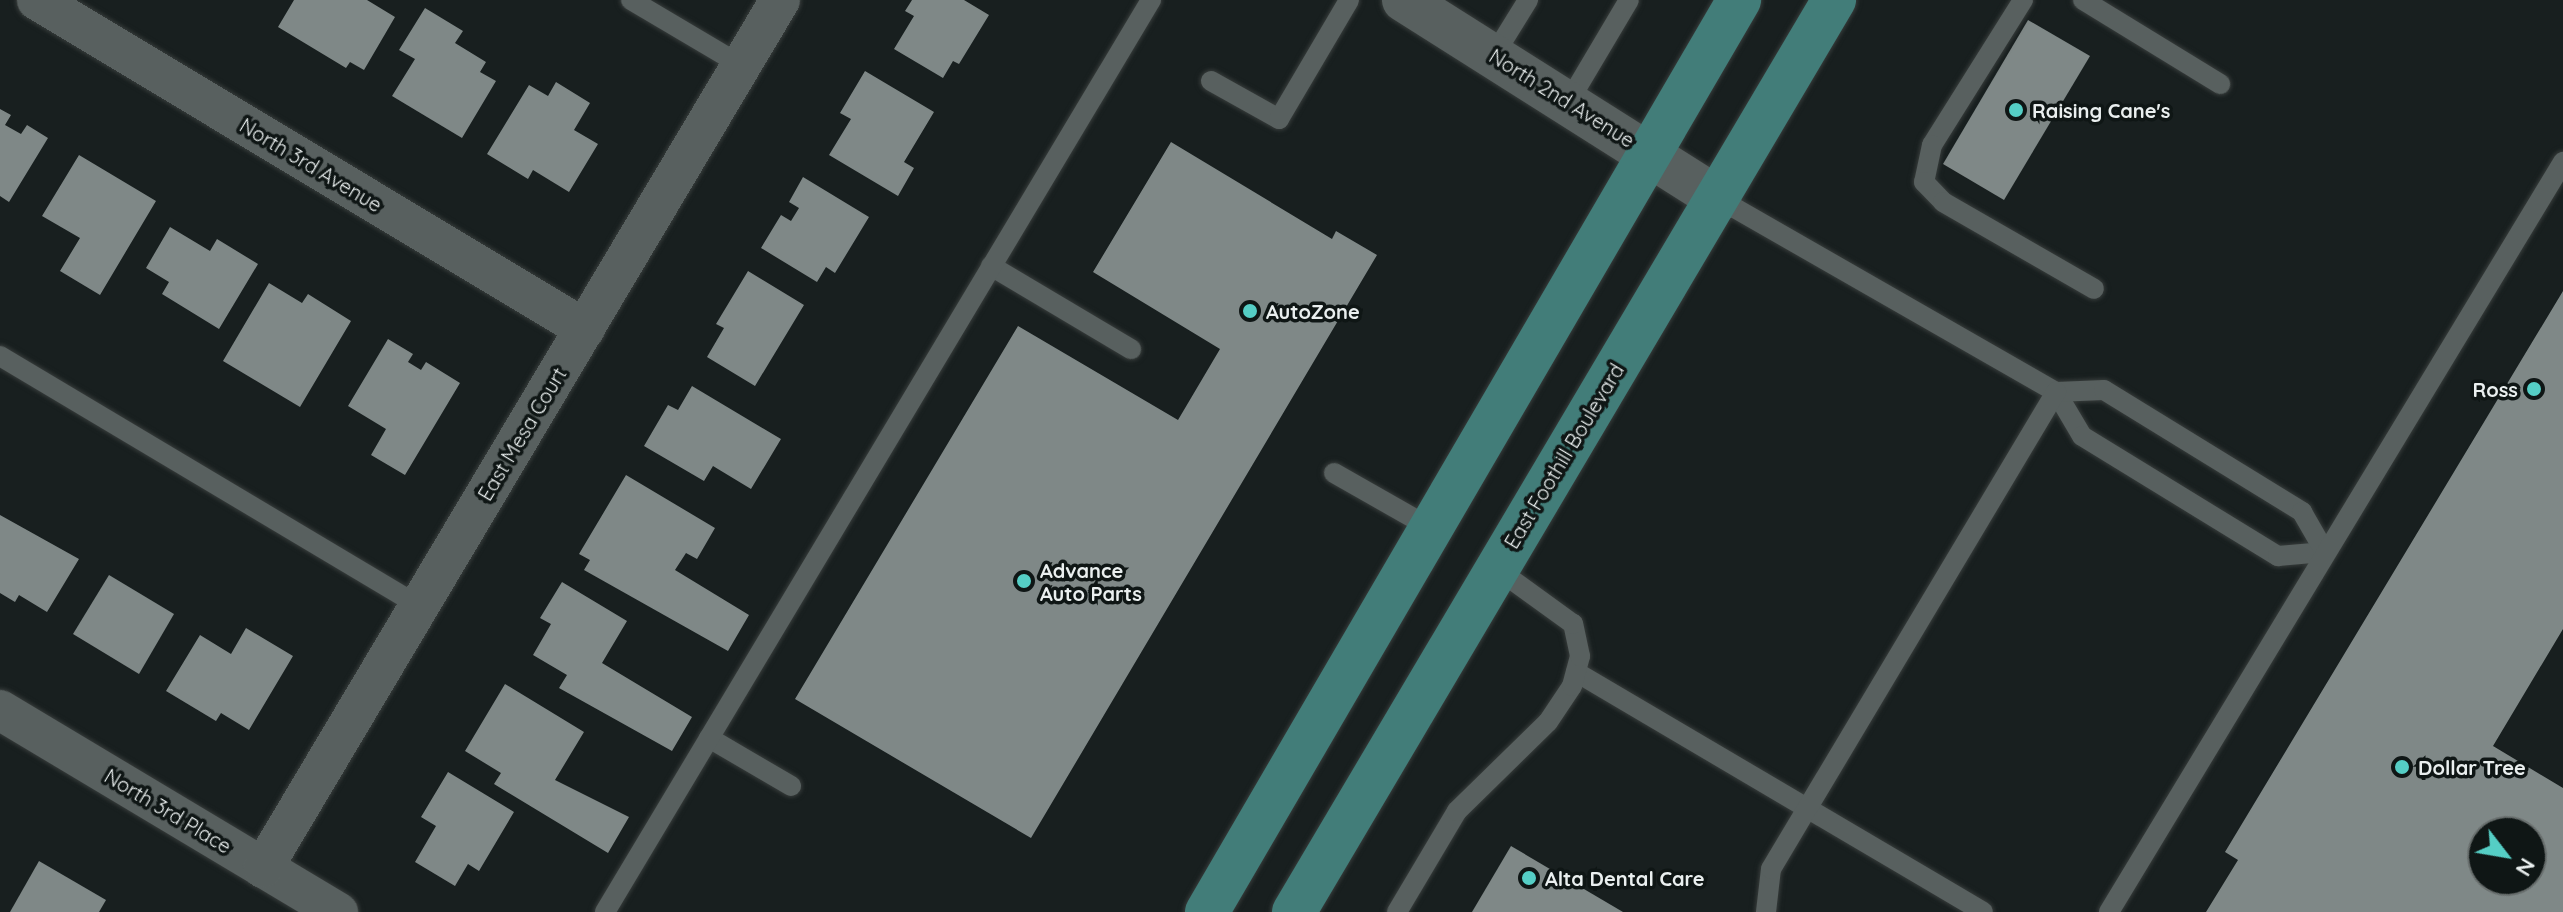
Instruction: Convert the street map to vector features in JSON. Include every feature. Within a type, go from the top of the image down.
[{"type":"main road","points":[[1207,912],[1739,0]]},
{"type":"main road","name":"East Foothill Boulevard","points":[[1294,912],[1719,199],[1834,0]]},
{"type":"street","name":"North 3rd Avenue","points":[[37,0],[585,329]]},
{"type":"street","name":"East Mesa Court","points":[[263,868],[780,0]]},
{"type":"street","name":"North 2nd Avenue","points":[[1404,0],[1569,101],[1719,199]]},
{"type":"street","name":"North 3rd Place","points":[[0,710],[338,912]]},
{"type":"lane","points":[[631,0],[741,65]]},
{"type":"lane","points":[[605,912],[1151,0]]},
{"type":"lane","points":[[1211,81],[1279,119],[1349,0]]},
{"type":"lane","points":[[1494,55],[1528,0]]},
{"type":"lane","points":[[1569,101],[1629,0]]},
{"type":"lane","points":[[2023,0],[1932,145],[1924,182],[1943,202],[2094,289]]},
{"type":"lane","points":[[2083,0],[2220,84]]},
{"type":"lane","points":[[2109,912],[2563,162]]},
{"type":"lane","points":[[1719,199],[2056,392],[2082,436],[2278,556],[2325,552]]},
{"type":"lane","points":[[991,266],[1131,349]]},
{"type":"lane","points":[[0,356],[419,606]]},
{"type":"lane","points":[[2056,392],[2104,390],[2302,512],[2325,552]]},
{"type":"lane","points":[[1766,912],[1771,869],[2056,392]]},
{"type":"lane","points":[[1334,473],[1431,528]]},
{"type":"lane","points":[[1397,912],[1457,811],[1548,722],[1576,672],[1580,656],[1573,624],[1497,569]]},
{"type":"lane","points":[[1576,672],[1808,806],[1983,912]]},
{"type":"lane","points":[[709,738],[791,786]]},
{"type":"building","points":[[294,0],[367,0],[395,17],[364,70],[350,62],[346,68],[278,27]]},
{"type":"building","points":[[912,0],[964,0],[989,15],[959,64],[953,61],[943,78],[894,49],[914,16],[905,11]]},
{"type":"building","points":[[425,8],[463,31],[455,43],[486,62],[480,72],[496,81],[462,138],[392,96],[415,59],[399,50]]},
{"type":"building","name":"Raising Cane's","points":[[2028,20],[2090,56],[2004,200],[1943,164]]},
{"type":"building","points":[[865,71],[934,112],[904,162],[914,168],[898,196],[829,155],[851,119],[840,113]]},
{"type":"building","points":[[556,82],[590,103],[574,130],[598,144],[569,192],[533,170],[528,179],[487,154],[529,85],[548,96]]},
{"type":"building","points":[[0,109],[11,115],[5,125],[21,134],[27,125],[48,138],[9,202],[0,196]]},
{"type":"building","name":"Advance Auto Parts","points":[[1171,142],[1332,239],[1336,231],[1377,255],[1031,838],[795,699],[1018,326],[1178,420],[1220,349],[1093,272]]},
{"type":"building","points":[[79,155],[156,201],[100,295],[60,271],[80,238],[42,216]]},
{"type":"building","points":[[803,177],[869,217],[835,273],[826,267],[817,282],[761,248],[781,215],[791,221],[799,208],[789,202]]},
{"type":"building","points":[[170,227],[210,251],[217,239],[258,264],[219,329],[162,294],[169,282],[146,268]]},
{"type":"building","points":[[748,271],[804,305],[755,386],[707,357],[724,328],[716,324]]},
{"type":"building","points":[[269,283],[302,303],[308,294],[351,321],[300,407],[223,361]]},
{"type":"building","points":[[2563,291],[2563,629],[2493,746],[2563,788],[2563,912],[2206,912],[2238,860],[2225,852]]},
{"type":"building","points":[[388,339],[413,354],[408,362],[421,370],[426,362],[460,383],[405,475],[371,455],[386,429],[348,406]]},
{"type":"building","points":[[692,386],[781,439],[751,489],[713,466],[704,481],[644,446],[668,405],[678,410]]},
{"type":"building","points":[[626,475],[715,528],[697,559],[686,553],[675,570],[749,615],[728,651],[584,570],[590,560],[579,554]]},
{"type":"building","points":[[0,515],[79,559],[47,612],[19,595],[15,602],[0,593]]},
{"type":"building","points":[[109,575],[174,614],[139,674],[73,634]]},
{"type":"building","points":[[562,582],[627,621],[602,663],[692,717],[672,751],[559,688],[567,675],[533,655],[551,624],[540,618]]},
{"type":"building","points":[[246,628],[293,656],[249,730],[221,713],[216,721],[166,691],[200,635],[231,654]]},
{"type":"building","points":[[505,684],[584,732],[555,780],[629,817],[608,853],[494,784],[501,773],[465,751]]},
{"type":"building","points":[[448,772],[514,812],[479,871],[468,864],[455,886],[415,862],[436,826],[421,817]]},
{"type":"building","name":"Alta Dental Care","points":[[1511,846],[1623,912],[1472,912]]},
{"type":"building","points":[[39,861],[106,900],[99,912],[10,912]]},
{"type":"place","name":"Raising Cane's","points":[[2016,110]]},
{"type":"place","name":"AutoZone","points":[[1250,311]]},
{"type":"place","name":"Ross","points":[[2534,389]]},
{"type":"place","name":"Advance Auto Parts","points":[[1024,581]]},
{"type":"place","name":"Dollar Tree","points":[[2402,767]]},
{"type":"place","name":"Alta Dental Care","points":[[1529,878]]}]
